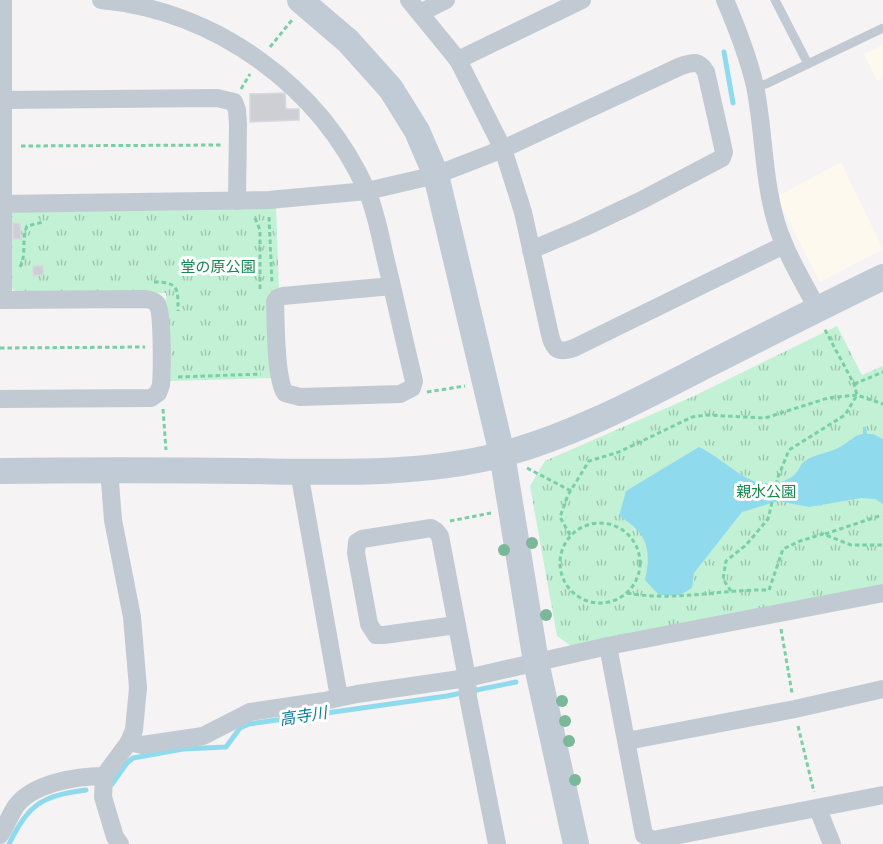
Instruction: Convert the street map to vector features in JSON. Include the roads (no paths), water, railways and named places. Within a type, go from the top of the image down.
[{"type":"street","points":[[0,399],[150,398],[160,385],[161,317],[159,306],[153,301],[2,300],[3,0]]},
{"type":"street","points":[[101,0],[169,14],[200,27],[260,59],[294,87],[316,110],[334,133],[366,191],[374,210],[392,286],[414,381],[412,388],[400,394],[291,396],[285,393],[280,373],[275,302],[269,297],[392,286]]},
{"type":"street","points":[[446,0],[415,6],[458,60],[503,148],[522,212],[553,345],[559,350],[565,351],[784,245]]},
{"type":"street","points":[[458,60],[582,0]]},
{"type":"street","points":[[725,0],[743,43],[755,87],[769,193],[784,245],[820,316]]},
{"type":"street","points":[[303,4],[348,41],[391,89],[417,131],[436,175],[502,454],[536,662],[576,844]]},
{"type":"street","points":[[1,204],[269,200],[366,191],[436,175],[503,148],[681,66],[695,62],[702,64],[706,72],[724,152],[722,158],[612,215],[531,250]]},
{"type":"street","points":[[2,100],[217,98],[234,102],[237,110],[237,201]]},
{"type":"street","points":[[0,471],[108,469],[343,472],[420,468],[502,454],[580,427],[615,412],[820,316],[883,277]]},
{"type":"street","points":[[108,469],[112,520],[132,617],[137,663],[138,705],[134,730],[129,742],[104,776],[103,797],[115,837],[120,844]]},
{"type":"street","points":[[299,472],[339,697]]},
{"type":"street","points":[[456,626],[376,635],[369,624],[356,554],[357,542],[362,539],[431,528],[440,536],[497,844]]},
{"type":"street","points":[[129,742],[142,745],[203,736],[250,712],[467,678],[608,646],[883,593]]},
{"type":"street","points":[[608,646],[644,835],[653,840],[883,795]]},
{"type":"street","points":[[627,741],[795,709],[883,689]]},
{"type":"street","points":[[0,836],[16,807],[32,791],[83,776],[104,776]]},
{"type":"street","points":[[818,809],[832,844]]},
{"type":"lane","points":[[775,0],[808,64]]},
{"type":"lane","points":[[755,87],[766,84],[883,28]]},
{"type":"water","points":[[863,427],[866,427],[867,434],[883,439],[883,504],[875,499],[861,498],[809,507],[778,501],[742,512],[694,573],[692,588],[680,595],[659,595],[645,580],[648,559],[645,542],[636,529],[619,516],[626,491],[699,447],[751,479],[763,483],[779,482],[793,476],[802,463],[809,458],[839,448],[863,434]]},
{"type":"waterway","name":"高寺川","points":[[724,52],[733,103]]},
{"type":"waterway","name":"高寺川","points":[[112,784],[133,758],[183,749],[226,747],[240,728],[249,724],[447,696],[516,682]]},
{"type":"waterway","name":"高寺川","points":[[9,844],[23,820],[38,804],[58,795],[86,790]]},
{"type":"park label","name":"堂の原公園","points":[[218,266]]},
{"type":"park label","name":"親水公園","points":[[766,491]]}]
